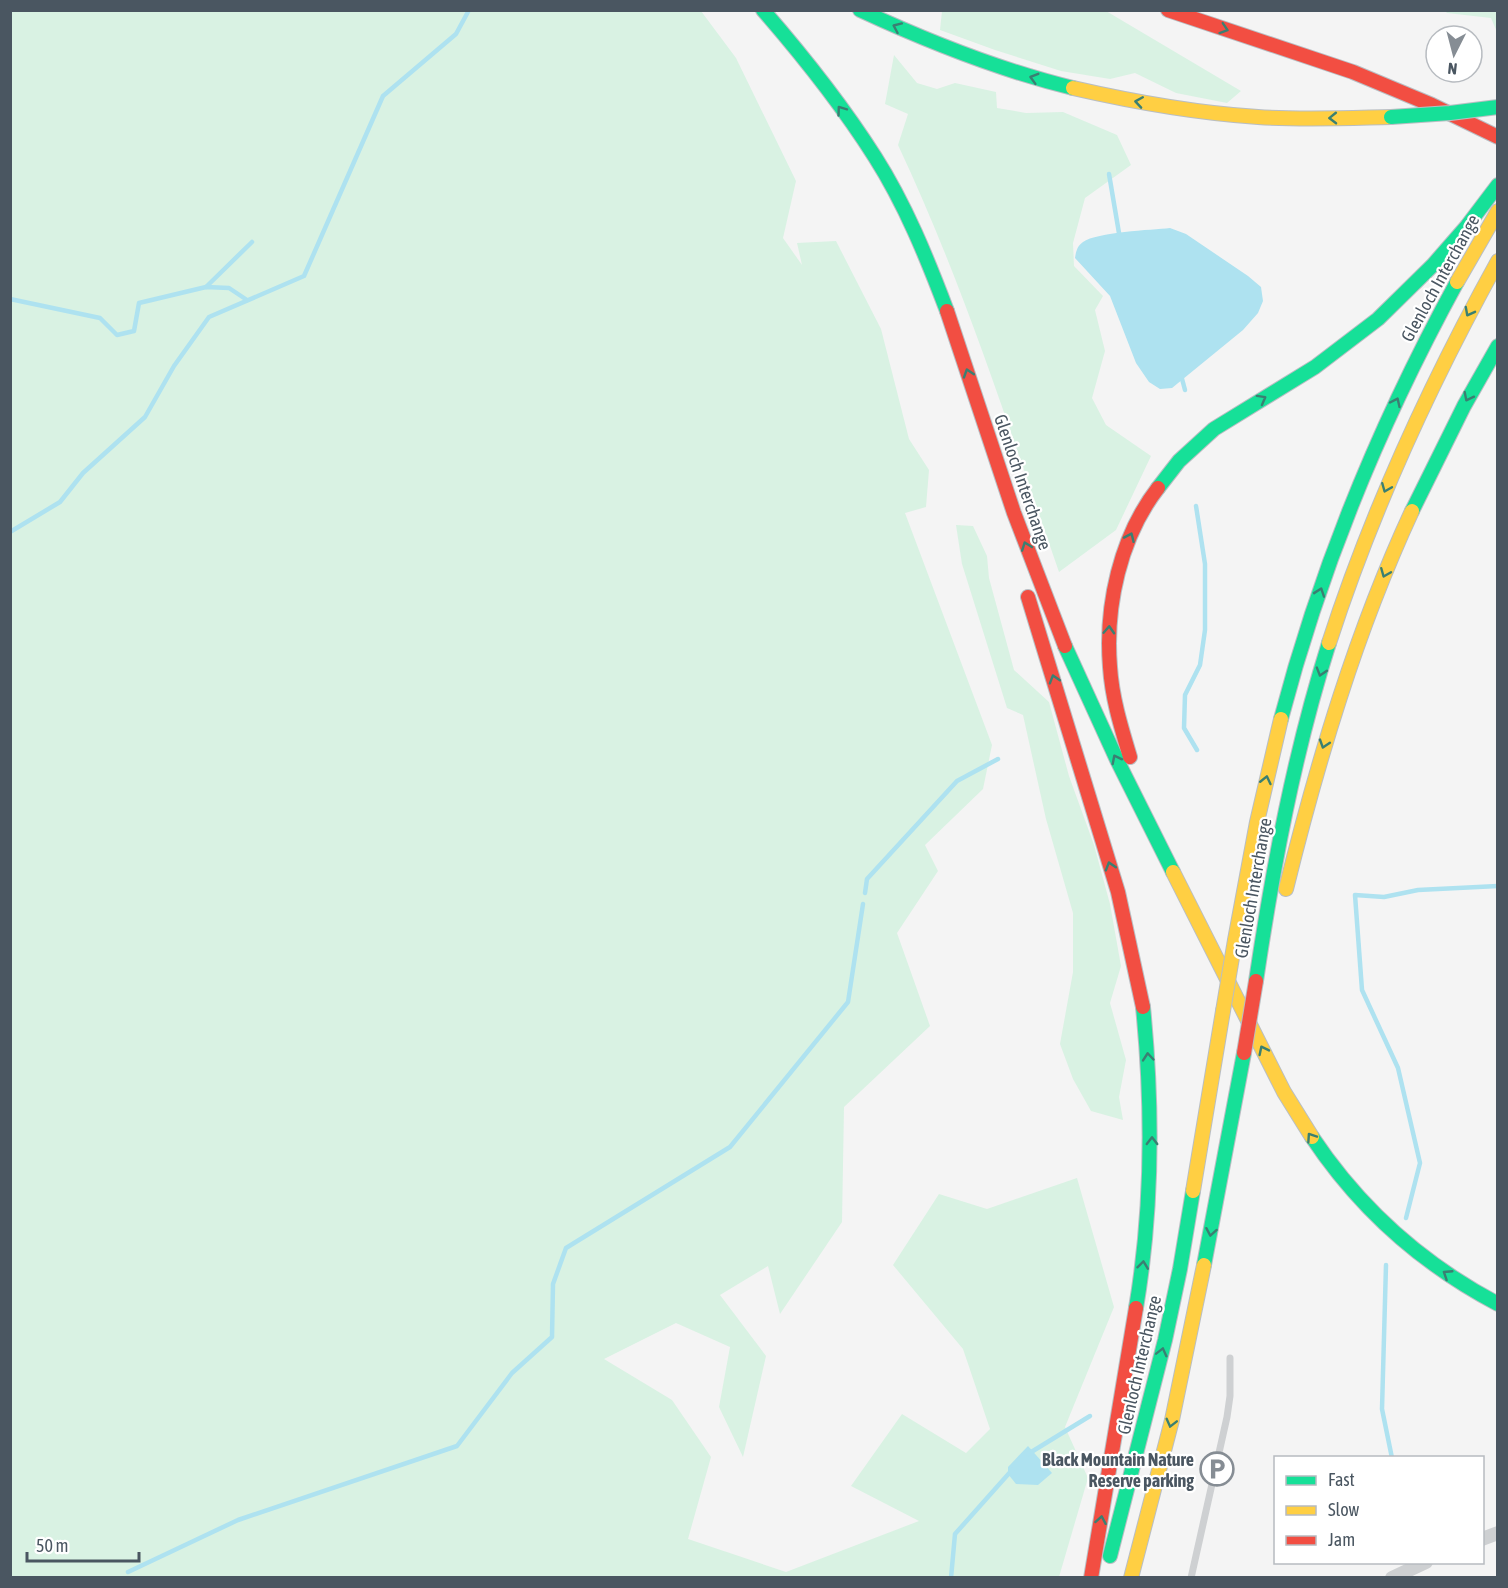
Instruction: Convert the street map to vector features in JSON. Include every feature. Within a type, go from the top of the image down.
[{"type":"highway","name":"Glenloch Interchange","points":[[763,10],[805,59],[875,157],[906,215],[928,261],[948,314],[1014,513],[1068,657],[1090,705],[1303,1126],[1327,1160],[1366,1207],[1405,1243],[1445,1273],[1497,1304]]},
{"type":"highway","points":[[860,10],[933,44],[1054,84],[1122,99],[1190,110],[1258,117],[1328,118],[1391,117],[1497,107]]},
{"type":"highway","points":[[1168,10],[1353,72],[1417,90],[1497,125]]},
{"type":"highway","points":[[1353,72],[1431,105],[1497,137]]},
{"type":"highway","points":[[1172,867],[1121,732],[1109,675],[1111,600],[1130,537],[1156,492],[1188,453],[1229,418],[1304,374],[1359,335],[1402,297],[1450,246],[1487,201],[1497,185]]},
{"type":"highway","name":"Glenloch Interchange","points":[[1105,1578],[1180,1269],[1255,829],[1280,725],[1306,632],[1334,553],[1399,395],[1456,283],[1497,211]]},
{"type":"highway","name":"Glenloch Interchange","points":[[1131,1578],[1187,1352],[1244,1053],[1282,823],[1316,687],[1362,551],[1408,434],[1470,308],[1497,261]]},
{"type":"highway","points":[[1256,981],[1274,939],[1313,783],[1339,697],[1364,629],[1389,564],[1422,491],[1478,378],[1497,346]]},
{"type":"highway","points":[[986,429],[1002,509],[1015,555]]},
{"type":"highway","points":[[1025,586],[1118,892],[1143,1007],[1150,1081],[1151,1166],[1143,1267],[1091,1578]]},
{"type":"street","points":[[1392,1578],[1424,1564]]},
{"type":"lane","points":[[1191,1578],[1227,1417],[1230,1396],[1230,1358]]},
{"type":"green space","points":[[11,11],[701,11],[736,58],[796,181],[783,238],[802,265],[797,243],[836,241],[881,329],[909,439],[929,470],[926,507],[905,513],[992,745],[983,789],[925,845],[938,871],[897,933],[930,1026],[844,1107],[842,1222],[780,1314],[768,1266],[720,1295],[766,1356],[743,1457],[719,1407],[730,1347],[676,1323],[604,1359],[672,1400],[711,1457],[688,1539],[786,1572],[919,1521],[851,1486],[902,1414],[966,1453],[990,1429],[963,1349],[893,1265],[939,1194],[987,1209],[1077,1178],[1114,1307],[1065,1427],[1088,1478],[1059,1577],[11,1578]]},
{"type":"green space","points":[[942,11],[1106,11],[1241,91],[1227,103],[1176,93],[1135,73],[1110,79],[1061,71],[940,30]]},
{"type":"green space","points":[[1445,11],[1497,11],[1497,32],[1491,18]]},
{"type":"green space","points":[[894,55],[917,83],[937,89],[955,83],[996,92],[997,108],[1026,113],[1063,112],[1117,135],[1131,165],[1085,198],[1073,243],[1074,266],[1103,296],[1095,310],[1105,351],[1092,398],[1106,425],[1151,456],[1116,530],[1059,572],[964,303],[922,197],[898,145],[908,114],[885,104]]},
{"type":"green space","points":[[956,525],[973,526],[987,556],[989,578],[1014,670],[1049,702],[1069,776],[1094,845],[1110,904],[1121,966],[1110,1003],[1126,1060],[1119,1097],[1123,1120],[1091,1111],[1073,1079],[1060,1044],[1073,972],[1073,913],[1046,819],[1023,715],[1007,708],[962,564]]},
{"type":"water","points":[[1170,228],[1186,234],[1248,276],[1261,287],[1263,301],[1258,313],[1243,330],[1172,388],[1160,389],[1149,382],[1136,363],[1110,296],[1075,258],[1079,245],[1090,239],[1112,234]]},
{"type":"water","points":[[1028,1446],[1052,1473],[1038,1485],[1016,1484],[1008,1474],[1008,1467]]},
{"type":"waterway","points":[[10,532],[60,502],[83,473],[145,417],[174,366],[209,317],[304,276],[383,96],[456,34],[469,10]]},
{"type":"waterway","points":[[1109,174],[1120,239]]},
{"type":"waterway","points":[[206,287],[252,242]]},
{"type":"waterway","points":[[10,299],[100,318],[117,335],[134,331],[139,303],[206,287],[229,288],[247,300]]},
{"type":"waterway","points":[[1181,375],[1185,390]]},
{"type":"waterway","points":[[1196,506],[1205,564],[1205,630],[1200,665],[1185,695],[1184,728],[1197,750]]},
{"type":"waterway","points":[[865,893],[867,879],[957,781],[998,759]]},
{"type":"waterway","points":[[1406,1218],[1420,1163],[1398,1068],[1362,990],[1355,895],[1384,897],[1418,890],[1498,886]]},
{"type":"waterway","points":[[128,1572],[238,1520],[457,1446],[512,1373],[552,1337],[553,1284],[566,1248],[730,1147],[848,1002],[863,904]]},
{"type":"waterway","points":[[1386,1265],[1382,1409],[1392,1456]]},
{"type":"waterway","points":[[1028,1454],[1090,1416]]},
{"type":"waterway","points":[[951,1578],[955,1534],[1012,1470]]},
{"type":"traffic: fast","points":[[763,10],[822,81],[875,157],[915,232],[947,311]]},
{"type":"traffic: fast","points":[[860,10],[965,54],[1018,73],[1073,88]]},
{"type":"traffic: fast","points":[[1391,117],[1498,107]]},
{"type":"traffic: fast","points":[[1158,488],[1179,461],[1214,429],[1315,367],[1378,319],[1433,265],[1498,185]]},
{"type":"traffic: fast","points":[[1281,719],[1315,606],[1356,495],[1403,387],[1457,282]]},
{"type":"traffic: fast","points":[[1412,511],[1464,406],[1498,346]]},
{"type":"traffic: fast","points":[[1256,981],[1295,769],[1329,643]]},
{"type":"traffic: fast","points":[[1065,646],[1117,760],[1173,872]]},
{"type":"traffic: fast","points":[[1136,1308],[1146,1233],[1150,1158],[1149,1082],[1143,1007]]},
{"type":"traffic: fast","points":[[1204,1265],[1244,1053]]},
{"type":"traffic: fast","points":[[1312,1137],[1351,1188],[1394,1232],[1418,1253],[1498,1304]]},
{"type":"traffic: fast","points":[[1110,1556],[1165,1340],[1193,1191]]},
{"type":"traffic: slow","points":[[1073,88],[1212,113],[1291,118],[1391,117]]},
{"type":"traffic: slow","points":[[1457,282],[1498,211]]},
{"type":"traffic: slow","points":[[1329,643],[1364,544],[1404,448],[1449,354],[1498,261]]},
{"type":"traffic: slow","points":[[1286,889],[1311,793],[1340,697],[1373,603],[1412,511]]},
{"type":"traffic: slow","points":[[1235,940],[1257,822],[1281,719]]},
{"type":"traffic: slow","points":[[1173,872],[1284,1092],[1312,1137]]},
{"type":"traffic: slow","points":[[1223,1011],[1235,940]]},
{"type":"traffic: slow","points":[[1193,1191],[1223,1011]]},
{"type":"traffic: slow","points":[[1131,1578],[1172,1420],[1204,1265]]},
{"type":"traffic: jam","points":[[1168,10],[1353,72],[1432,105],[1498,137]]},
{"type":"traffic: jam","points":[[947,311],[1014,513],[1065,646]]},
{"type":"traffic: jam","points":[[1130,757],[1113,690],[1109,644],[1110,620],[1113,596],[1125,550],[1145,507],[1158,488]]},
{"type":"traffic: jam","points":[[1028,597],[1118,892],[1143,1007]]},
{"type":"traffic: jam","points":[[1244,1053],[1256,981]]},
{"type":"traffic: jam","points":[[1091,1578],[1136,1308]]},
{"type":"place","name":"Black Mountain Nature Reserve parking","points":[[1217,1469]]}]
